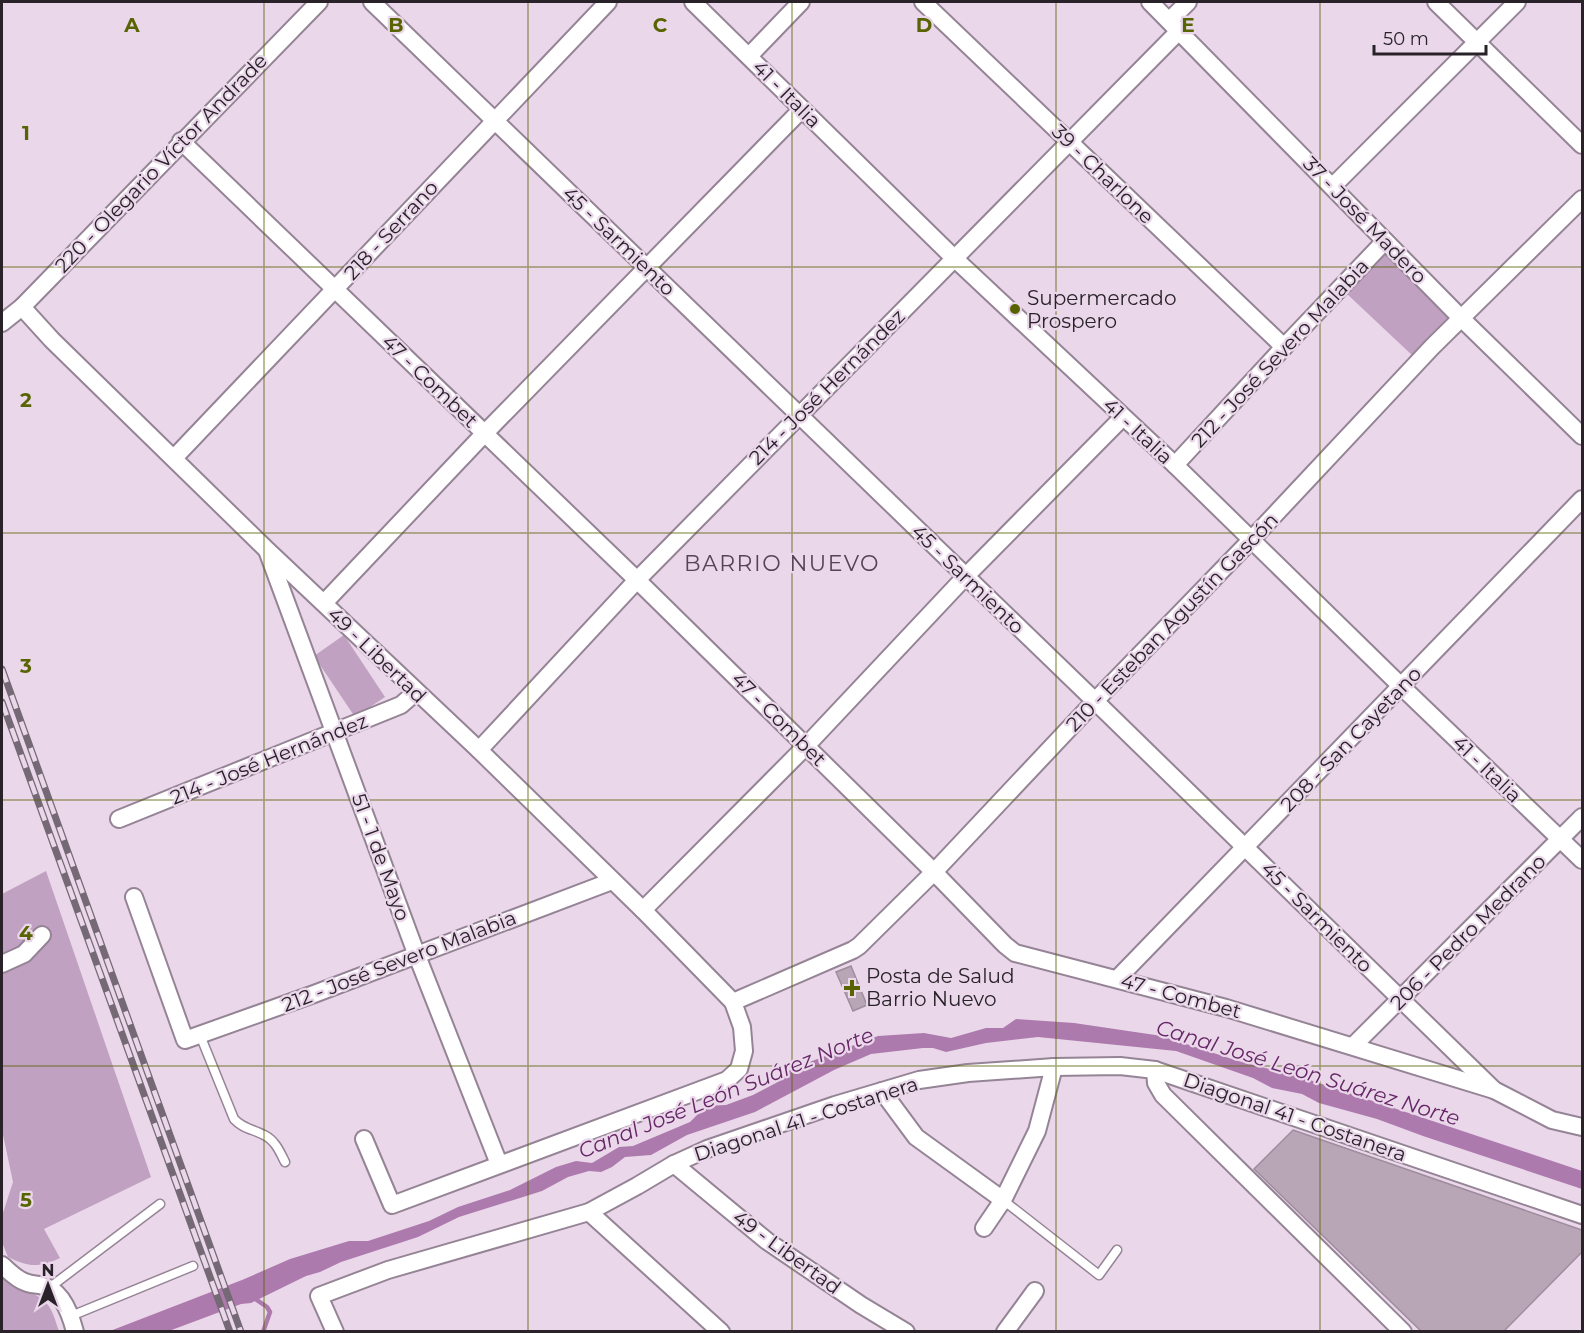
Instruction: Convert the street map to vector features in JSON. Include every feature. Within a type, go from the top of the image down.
[{"type":"street","name":"220 - Olegario Víctor Andrade","points":[[2,323],[21,307],[319,2]]},
{"type":"street","name":"45 - Sarmiento","points":[[372,2],[1246,847],[1494,1090],[1552,1120],[1582,1127]]},
{"type":"street","name":"218 - Serrano","points":[[174,458],[608,2]]},
{"type":"street","name":"41 - Italia","points":[[693,2],[954,258],[1175,465],[1582,860]]},
{"type":"street","points":[[749,56],[801,2]]},
{"type":"street","name":"39 - Charlone","points":[[923,2],[1284,346]]},
{"type":"street","name":"37 - José Madero","points":[[1150,2],[1461,318],[1582,436]]},
{"type":"street","name":"214 - José Hernández","points":[[478,750],[637,580],[1070,143],[1175,25],[1188,2]]},
{"type":"street","points":[[1436,2],[1582,145]]},
{"type":"street","points":[[1333,186],[1517,2]]},
{"type":"street","points":[[324,603],[484,434],[802,109]]},
{"type":"street","name":"47 - Combet","points":[[181,141],[637,580],[1015,953],[1226,1008],[1494,1090]]},
{"type":"street","name":"210 - Esteban Agustín Gascón","points":[[733,1002],[853,950],[934,872],[1461,318],[1582,199]]},
{"type":"street","name":"212 - José Severo Malabia","points":[[1175,465],[1284,346],[1385,241]]},
{"type":"street","name":"49 - Libertad","points":[[21,307],[266,549],[643,910],[733,1002]]},
{"type":"street","points":[[643,910],[806,746],[966,577],[1124,417]]},
{"type":"street","name":"208 - San Cayetano","points":[[1118,978],[1582,499]]},
{"type":"street","name":"51 - 1 de Mayo","points":[[266,549],[417,953],[499,1164]]},
{"type":"street","name":"214 - José Hernández","points":[[119,819],[401,705],[416,692]]},
{"type":"street","name":"206 - Pedro Medrano","points":[[1353,1046],[1582,817]]},
{"type":"street","name":"212 - José Severo Malabia","points":[[193,1038],[612,881]]},
{"type":"street","points":[[134,897],[193,1038]]},
{"type":"street","points":[[2,964],[24,954],[42,935]]},
{"type":"street","points":[[364,1139],[392,1205],[727,1080],[739,1069],[744,1051],[742,1027],[733,1002]]},
{"type":"street","name":"Diagonal 41 - Costanera","points":[[335,1332],[319,1296],[388,1270],[589,1212],[674,1164],[707,1149],[882,1090],[919,1080],[968,1073],[1054,1067],[1120,1066],[1155,1070],[1582,1215]]},
{"type":"street","points":[[984,1228],[1003,1200],[1037,1131],[1054,1067]]},
{"type":"street","points":[[1155,1070],[1156,1083],[1163,1095],[1403,1332]]},
{"type":"street","points":[[882,1090],[916,1137],[1003,1200]]},
{"type":"street","name":"49 - Libertad","points":[[674,1164],[767,1241],[861,1305],[906,1332]]},
{"type":"street","points":[[589,1212],[721,1332]]},
{"type":"street","points":[[2,1265],[22,1282],[49,1288],[58,1294],[74,1326]]},
{"type":"street","points":[[1005,1332],[1035,1291]]},
{"type":"lane","points":[[193,1038],[239,1126],[266,1135],[276,1145],[285,1162]]},
{"type":"lane","points":[[1003,1200],[1099,1275],[1117,1251]]},
{"type":"lane","points":[[49,1288],[160,1204]]},
{"type":"lane","points":[[74,1326],[193,1266]]},
{"type":"shaded area","points":[[1384,251],[1450,320],[1414,357],[1346,293]]},
{"type":"shaded area","points":[[344,635],[385,697],[355,717],[314,656]]},
{"type":"shaded area","points":[[46,871],[151,1177],[44,1229],[60,1258],[34,1265],[8,1257],[2,1242],[2,1216],[13,1182],[2,1130],[2,894]]},
{"type":"shaded area","points":[[1016,1019],[1074,1023],[1162,1036],[1238,1061],[1301,1077],[1582,1171],[1582,1189],[1377,1119],[1319,1103],[1302,1094],[1272,1088],[1253,1078],[1176,1051],[1038,1037],[986,1043],[946,1052],[923,1048],[871,1054],[834,1070],[755,1112],[687,1135],[651,1155],[625,1157],[601,1172],[589,1171],[568,1177],[542,1191],[459,1217],[418,1237],[306,1276],[251,1303],[241,1304],[169,1331],[110,1331],[290,1259],[349,1241],[368,1241],[429,1221],[458,1207],[510,1190],[556,1167],[576,1161],[592,1163],[619,1147],[633,1146],[690,1122],[706,1106],[726,1105],[753,1095],[776,1083],[791,1069],[878,1036],[924,1033],[951,1038],[986,1028],[1003,1028]]},
{"type":"shaded area","points":[[2,1278],[35,1294],[44,1301],[52,1311],[59,1331],[2,1331]]},
{"type":"building","name":"Posta de Salud Barrio Nuevo","points":[[851,966],[867,1005],[853,1011],[836,972]]},
{"type":"building","points":[[1293,1130],[1582,1230],[1582,1252],[1503,1332],[1422,1332],[1254,1169]]},
{"type":"waterway","points":[[254,1298],[270,1312],[263,1332]]},
{"type":"railway","points":[[2,669],[241,1332]]},
{"type":"railway","points":[[2,702],[230,1332]]},
{"type":"place","name":"Supermercado Prospero","points":[[1015,309]]},
{"type":"place","name":"Posta de Salud Barrio Nuevo","points":[[852,988]]},
{"type":"district","name":"BARRIO NUEVO","points":[[782,563]]},
{"type":"water label","name":"Canal José León Suárez Norte","points":[[1308,1073]]},
{"type":"water label","name":"Canal José León Suárez Norte","points":[[726,1093]]}]
